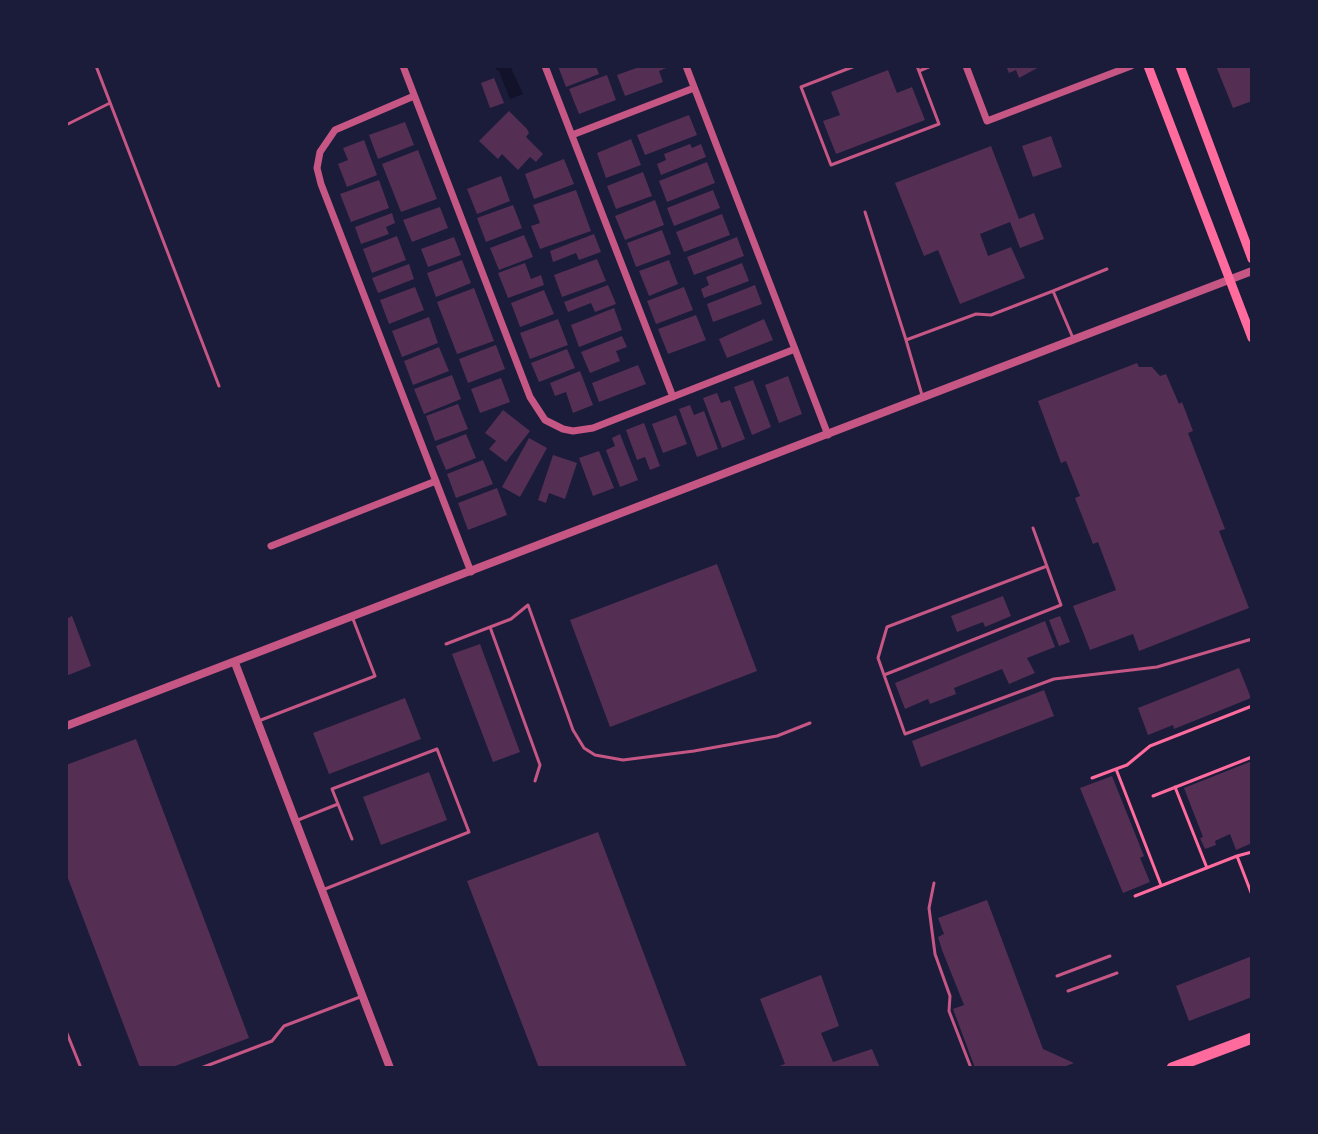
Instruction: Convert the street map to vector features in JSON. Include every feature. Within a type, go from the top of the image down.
[{"type":"main road","points":[[1148,66],[1252,338]]},
{"type":"main road","points":[[1180,66],[1252,259]]},
{"type":"main road","points":[[1172,1068],[1252,1038]]},
{"type":"street","points":[[403,66],[533,406],[553,426],[583,431],[795,349]]},
{"type":"street","points":[[545,66],[673,397]]},
{"type":"street","points":[[686,66],[828,435]]},
{"type":"street","points":[[966,66],[987,121],[1131,66]]},
{"type":"street","points":[[572,135],[694,88]]},
{"type":"street","points":[[414,96],[335,130],[320,152],[317,168],[471,572]]},
{"type":"street","points":[[66,726],[1252,271]]},
{"type":"street","points":[[271,546],[436,481]]},
{"type":"street","points":[[235,663],[390,1068]]},
{"type":"lane","points":[[96,66],[219,386]]},
{"type":"lane","points":[[855,66],[801,87],[831,165],[939,124],[918,68],[931,66]]},
{"type":"lane","points":[[66,125],[110,103]]},
{"type":"lane","points":[[865,212],[923,399]]},
{"type":"lane","points":[[906,340],[976,314],[991,315],[1107,269]]},
{"type":"lane","points":[[1053,291],[1074,341]]},
{"type":"lane","points":[[884,675],[1061,605],[1033,528]]},
{"type":"lane","points":[[1047,566],[887,627],[878,658],[905,734],[1054,679],[1157,667],[1252,639]]},
{"type":"lane","points":[[446,644],[511,619],[528,605],[573,730],[584,748],[595,755],[623,760],[694,751],[777,736],[810,723]]},
{"type":"lane","points":[[257,721],[375,676],[352,617]]},
{"type":"lane","points":[[490,627],[540,765],[535,781]]},
{"type":"lane","points":[[321,890],[469,832],[437,749],[332,789],[352,839]]},
{"type":"lane","points":[[295,821],[338,804]]},
{"type":"lane","points":[[934,883],[929,908],[935,954],[950,996],[949,1011],[971,1068]]},
{"type":"lane","points":[[1057,976],[1110,956]]},
{"type":"lane","points":[[1068,991],[1117,973]]},
{"type":"lane","points":[[201,1068],[272,1041],[284,1026],[362,997]]},
{"type":"lane","points":[[66,1031],[81,1068]]},
{"type":"path","points":[[1092,778],[1127,765],[1150,746],[1252,706]]},
{"type":"path","points":[[1153,796],[1252,757]]},
{"type":"path","points":[[1116,769],[1161,885]]},
{"type":"path","points":[[1175,787],[1207,868]]},
{"type":"path","points":[[1135,896],[1252,852]]},
{"type":"path","points":[[1237,856],[1252,895]]},
{"type":"shaded area","points":[[510,66],[523,94],[510,99],[499,71],[495,69]]},
{"type":"building","points":[[558,66],[596,66],[599,74],[566,87]]},
{"type":"building","points":[[642,66],[671,66],[659,71],[663,82],[625,96],[617,75]]},
{"type":"building","points":[[1006,66],[1041,66],[1019,78],[1016,70],[1009,73]]},
{"type":"building","points":[[1216,66],[1252,66],[1252,101],[1233,108]]},
{"type":"building","points":[[888,70],[897,93],[912,87],[925,120],[836,154],[823,121],[840,115],[831,92]]},
{"type":"building","points":[[607,75],[616,100],[579,114],[569,89]]},
{"type":"building","points":[[494,78],[504,103],[490,108],[481,83]]},
{"type":"building","points":[[509,111],[527,129],[529,133],[526,137],[543,154],[536,162],[530,157],[518,170],[502,154],[498,159],[479,141]]},
{"type":"building","points":[[689,115],[697,135],[645,155],[637,135]]},
{"type":"building","points":[[405,122],[414,145],[378,159],[369,135]]},
{"type":"building","points":[[1051,136],[1062,167],[1033,177],[1022,146]]},
{"type":"building","points":[[631,139],[641,165],[606,178],[597,153]]},
{"type":"building","points":[[364,140],[377,175],[347,187],[338,164],[348,160],[343,148]]},
{"type":"building","points":[[690,144],[692,148],[701,144],[706,157],[661,175],[657,164],[666,160],[664,154]]},
{"type":"building","points":[[991,146],[1019,219],[1034,213],[1044,239],[1020,248],[1010,222],[980,234],[988,256],[1011,247],[1025,278],[960,304],[938,250],[924,256],[895,183]]},
{"type":"building","points":[[418,150],[437,199],[401,212],[382,164]]},
{"type":"building","points":[[564,159],[574,184],[534,199],[525,174]]},
{"type":"building","points":[[707,162],[715,183],[667,202],[659,181]]},
{"type":"building","points":[[643,172],[652,196],[616,209],[607,186]]},
{"type":"building","points":[[501,176],[510,201],[477,214],[467,189]]},
{"type":"building","points":[[379,180],[389,208],[351,222],[340,194]]},
{"type":"building","points":[[576,190],[591,231],[540,249],[531,226],[540,223],[533,205]]},
{"type":"building","points":[[713,190],[720,208],[674,226],[667,208]]},
{"type":"building","points":[[655,200],[664,225],[625,240],[615,216]]},
{"type":"building","points":[[513,205],[522,228],[486,242],[477,218]]},
{"type":"building","points":[[440,207],[448,228],[412,242],[403,220]]},
{"type":"building","points":[[392,213],[395,223],[386,227],[389,234],[361,244],[355,227]]},
{"type":"building","points":[[722,214],[730,235],[684,252],[676,232]]},
{"type":"building","points":[[662,230],[671,254],[636,267],[627,243]]},
{"type":"building","points":[[594,234],[601,252],[579,260],[576,253],[553,262],[550,251]]},
{"type":"building","points":[[524,235],[533,257],[499,270],[490,248]]},
{"type":"building","points":[[397,236],[406,260],[372,273],[363,249]]},
{"type":"building","points":[[454,237],[461,255],[428,267],[421,249]]},
{"type":"building","points":[[737,237],[744,256],[694,275],[687,257]]},
{"type":"building","points":[[597,259],[606,281],[562,297],[554,275]]},
{"type":"building","points":[[462,260],[471,283],[436,297],[427,273]]},
{"type":"building","points":[[669,260],[678,284],[649,296],[639,271]]},
{"type":"building","points":[[525,263],[531,279],[541,275],[544,285],[508,298],[498,273]]},
{"type":"building","points":[[742,263],[749,281],[704,298],[701,289],[709,285],[706,277]]},
{"type":"building","points":[[409,264],[414,279],[378,293],[372,278]]},
{"type":"building","points":[[608,285],[616,304],[595,312],[591,303],[568,312],[564,302]]},
{"type":"building","points":[[755,285],[762,304],[713,322],[707,304]]},
{"type":"building","points":[[415,287],[424,310],[389,324],[380,300]]},
{"type":"building","points":[[684,287],[693,310],[656,324],[647,301]]},
{"type":"building","points":[[474,288],[494,341],[457,354],[437,302]]},
{"type":"building","points":[[544,290],[554,314],[520,327],[511,303]]},
{"type":"building","points":[[614,308],[622,330],[579,347],[571,325]]},
{"type":"building","points":[[696,315],[706,340],[668,354],[658,329]]},
{"type":"building","points":[[429,317],[438,343],[402,357],[392,331]]},
{"type":"building","points":[[558,319],[568,345],[530,359],[520,333]]},
{"type":"building","points":[[764,319],[773,340],[727,358],[719,339]]},
{"type":"building","points":[[622,336],[627,347],[616,351],[620,361],[590,373],[581,352]]},
{"type":"building","points":[[496,345],[505,369],[468,383],[459,359]]},
{"type":"building","points":[[439,347],[449,371],[413,385],[404,361]]},
{"type":"building","points":[[567,349],[575,368],[539,382],[531,363]]},
{"type":"building","points":[[1137,363],[1139,367],[1152,367],[1160,376],[1166,374],[1179,404],[1182,402],[1193,431],[1188,433],[1225,529],[1219,531],[1249,608],[1139,651],[1133,634],[1090,650],[1073,606],[1116,590],[1098,542],[1093,544],[1075,498],[1080,496],[1066,461],[1061,463],[1038,401]]},
{"type":"building","points":[[638,365],[646,384],[599,402],[592,383]]},
{"type":"building","points":[[580,371],[593,405],[573,413],[566,392],[555,396],[550,383]]},
{"type":"building","points":[[452,375],[461,399],[424,414],[414,389]]},
{"type":"building","points":[[788,376],[802,414],[779,423],[765,385]]},
{"type":"building","points":[[501,378],[510,402],[480,413],[471,389]]},
{"type":"building","points":[[753,380],[771,427],[752,435],[734,387]]},
{"type":"building","points":[[717,393],[721,403],[730,400],[745,439],[722,448],[703,398]]},
{"type":"building","points":[[458,404],[468,429],[435,441],[426,416]]},
{"type":"building","points":[[690,405],[694,415],[704,411],[718,449],[697,457],[679,409]]},
{"type":"building","points":[[503,410],[530,431],[506,462],[489,449],[496,441],[485,433]]},
{"type":"building","points":[[676,415],[687,444],[663,453],[652,424]]},
{"type":"building","points":[[644,423],[660,466],[650,470],[645,457],[637,460],[626,430]]},
{"type":"building","points":[[466,434],[476,458],[446,470],[436,446]]},
{"type":"building","points":[[620,434],[638,480],[620,487],[606,450],[615,446],[612,438]]},
{"type":"building","points":[[529,438],[547,448],[520,497],[502,487]]},
{"type":"building","points":[[599,451],[614,488],[593,496],[579,458]]},
{"type":"building","points":[[553,455],[577,463],[565,499],[549,493],[546,503],[538,500]]},
{"type":"building","points":[[483,460],[493,484],[456,498],[447,474]]},
{"type":"building","points":[[497,488],[507,515],[468,530],[458,503]]},
{"type":"building","points":[[717,564],[757,671],[610,727],[570,620]]},
{"type":"building","points":[[1003,596],[1011,616],[985,627],[983,622],[957,632],[951,616]]},
{"type":"building","points":[[72,616],[91,666],[66,676],[66,619]]},
{"type":"building","points":[[1060,616],[1070,642],[1059,646],[1049,620]]},
{"type":"building","points":[[1045,621],[1055,647],[1027,658],[1035,673],[1009,684],[1002,669],[954,688],[956,694],[930,704],[928,699],[905,709],[895,683]]},
{"type":"building","points":[[480,644],[520,752],[493,762],[452,654]]},
{"type":"building","points":[[1239,668],[1251,698],[1174,729],[1173,725],[1148,735],[1138,708]]},
{"type":"building","points":[[1044,690],[1054,716],[921,767],[912,741]]},
{"type":"building","points":[[405,698],[421,739],[329,774],[313,733]]},
{"type":"building","points":[[136,739],[249,1038],[170,1068],[140,1068],[66,873],[66,765]]},
{"type":"building","points":[[1252,761],[1252,843],[1236,850],[1230,834],[1205,849],[1184,788]]},
{"type":"building","points":[[429,772],[447,820],[381,845],[363,797]]},
{"type":"building","points":[[1112,776],[1144,856],[1140,858],[1150,882],[1123,893],[1080,788]]},
{"type":"building","points":[[598,832],[687,1068],[539,1068],[467,881]]},
{"type":"building","points":[[987,900],[1043,1049],[1074,1063],[1061,1068],[975,1068],[953,1009],[964,1005],[938,937],[944,934],[938,918]]},
{"type":"building","points":[[1252,956],[1252,997],[1189,1021],[1176,986]]},
{"type":"building","points":[[821,975],[839,1026],[821,1033],[833,1062],[872,1049],[880,1068],[774,1068],[785,1064],[760,999]]}]
